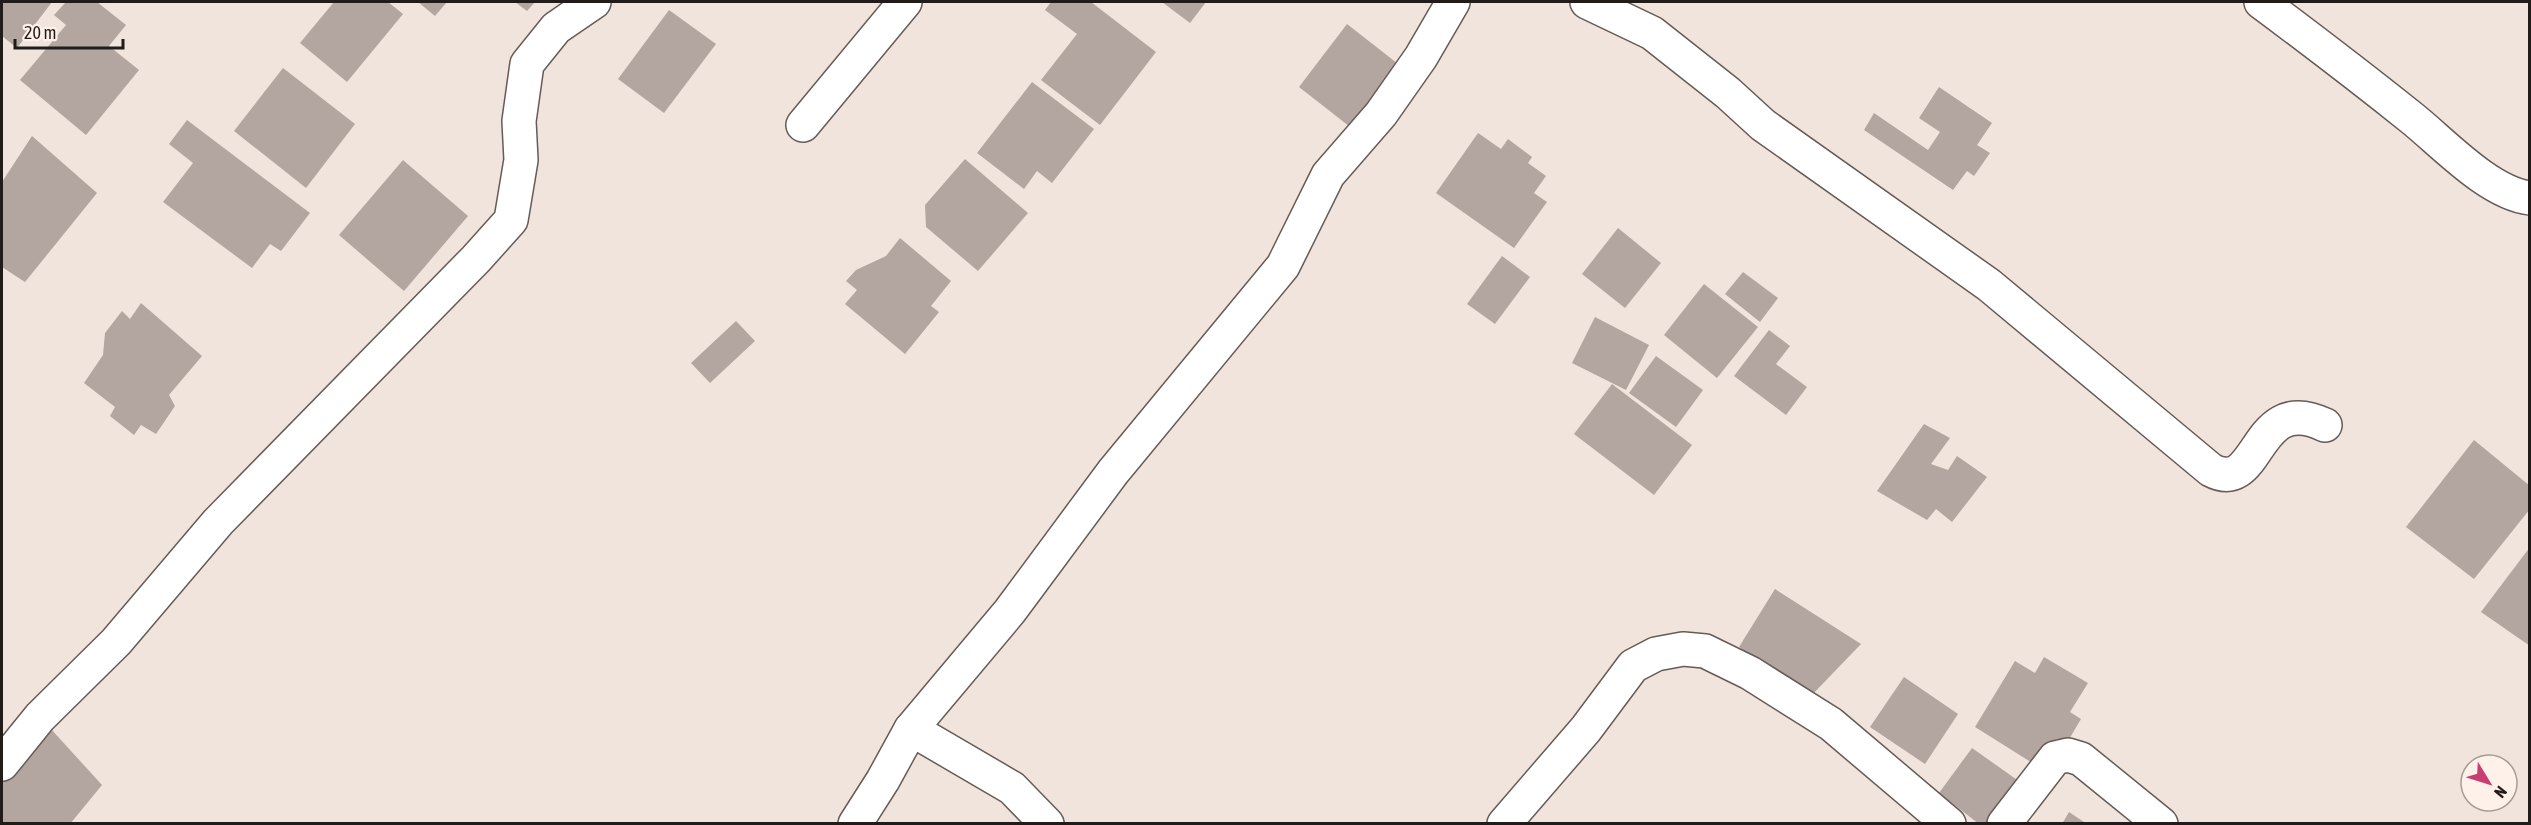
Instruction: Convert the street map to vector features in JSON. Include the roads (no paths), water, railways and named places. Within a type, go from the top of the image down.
[{"type":"street","points":[[2,764],[40,717],[116,642],[218,522],[476,260],[511,220],[521,160],[519,121],[527,64],[556,28],[594,2]]},
{"type":"street","points":[[803,125],[905,2]]},
{"type":"street","points":[[855,824],[911,729],[1010,611],[1113,472],[1283,266],[1328,176],[1381,114],[1421,57],[1453,2]]},
{"type":"street","points":[[1587,2],[1652,33],[1728,93],[1762,125],[1989,285],[2211,470],[2225,475],[2239,471],[2270,431],[2278,423],[2290,417],[2310,418],[2325,425]]},
{"type":"street","points":[[2261,2],[2413,119],[2487,180],[2519,197],[2529,198]]},
{"type":"street","points":[[1504,824],[1586,729],[1633,666],[1656,654],[1683,649],[1705,651],[1750,673],[1831,724],[1949,824]]},
{"type":"street","points":[[911,729],[1012,788],[1047,824]]},
{"type":"street","points":[[2004,824],[2055,758],[2068,755],[2081,759],[2161,824]]}]
